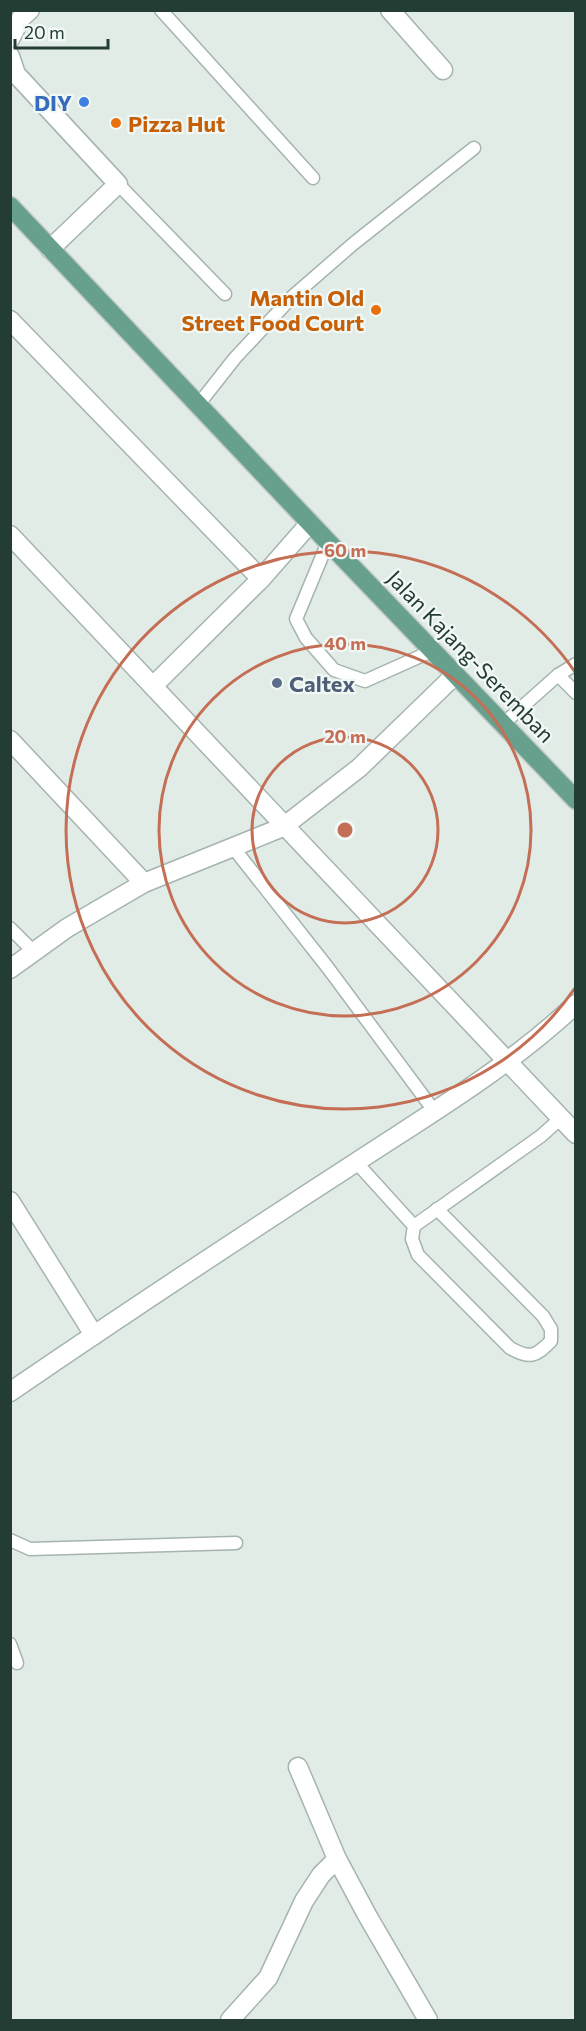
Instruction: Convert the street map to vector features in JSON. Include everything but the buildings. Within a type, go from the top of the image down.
[{"type":"main road","name":"Jalan Kajang-Seremban","points":[[10,206],[576,800]]},
{"type":"street","points":[[10,39],[21,18],[30,10]]},
{"type":"street","points":[[390,10],[443,70]]},
{"type":"street","points":[[10,56],[16,74],[118,184],[50,249]]},
{"type":"street","points":[[10,320],[261,579]]},
{"type":"street","points":[[153,686],[261,579],[310,523]]},
{"type":"street","points":[[10,536],[576,1134]]},
{"type":"street","points":[[10,969],[67,928],[144,883],[284,826],[359,768],[455,675]]},
{"type":"street","points":[[10,740],[144,883]]},
{"type":"street","points":[[10,1392],[435,1112],[507,1062],[576,1004]]},
{"type":"street","points":[[10,1201],[94,1335]]},
{"type":"street","points":[[298,1767],[338,1859],[367,1916],[428,2020]]},
{"type":"street","points":[[230,2020],[268,1978],[304,1901],[321,1875],[338,1859]]},
{"type":"lane","points":[[161,10],[313,178]]},
{"type":"lane","points":[[198,405],[235,357],[292,297],[353,244],[474,148]]},
{"type":"lane","points":[[118,184],[225,294]]},
{"type":"lane","points":[[328,542],[296,619],[306,638],[334,670],[365,681],[432,651]]},
{"type":"lane","points":[[503,724],[558,675],[576,664]]},
{"type":"lane","points":[[558,675],[576,693]]},
{"type":"lane","points":[[232,846],[328,968],[435,1112]]},
{"type":"lane","points":[[10,928],[34,952]]},
{"type":"lane","points":[[437,1209],[543,1316],[551,1329],[551,1341],[538,1354],[525,1356],[510,1347],[418,1255],[412,1239],[414,1226],[437,1209],[541,1136],[561,1119]]},
{"type":"lane","points":[[356,1162],[414,1226]]},
{"type":"lane","points":[[10,1540],[30,1549],[236,1544]]},
{"type":"lane","points":[[10,1644],[17,1663]]},
{"type":"place","name":"DIY","points":[[84,102]]},
{"type":"place","name":"Pizza Hut","points":[[116,123]]},
{"type":"place","name":"Mantin Old Street Food Court","points":[[376,310]]},
{"type":"place","name":"Caltex","points":[[277,683]]}]
